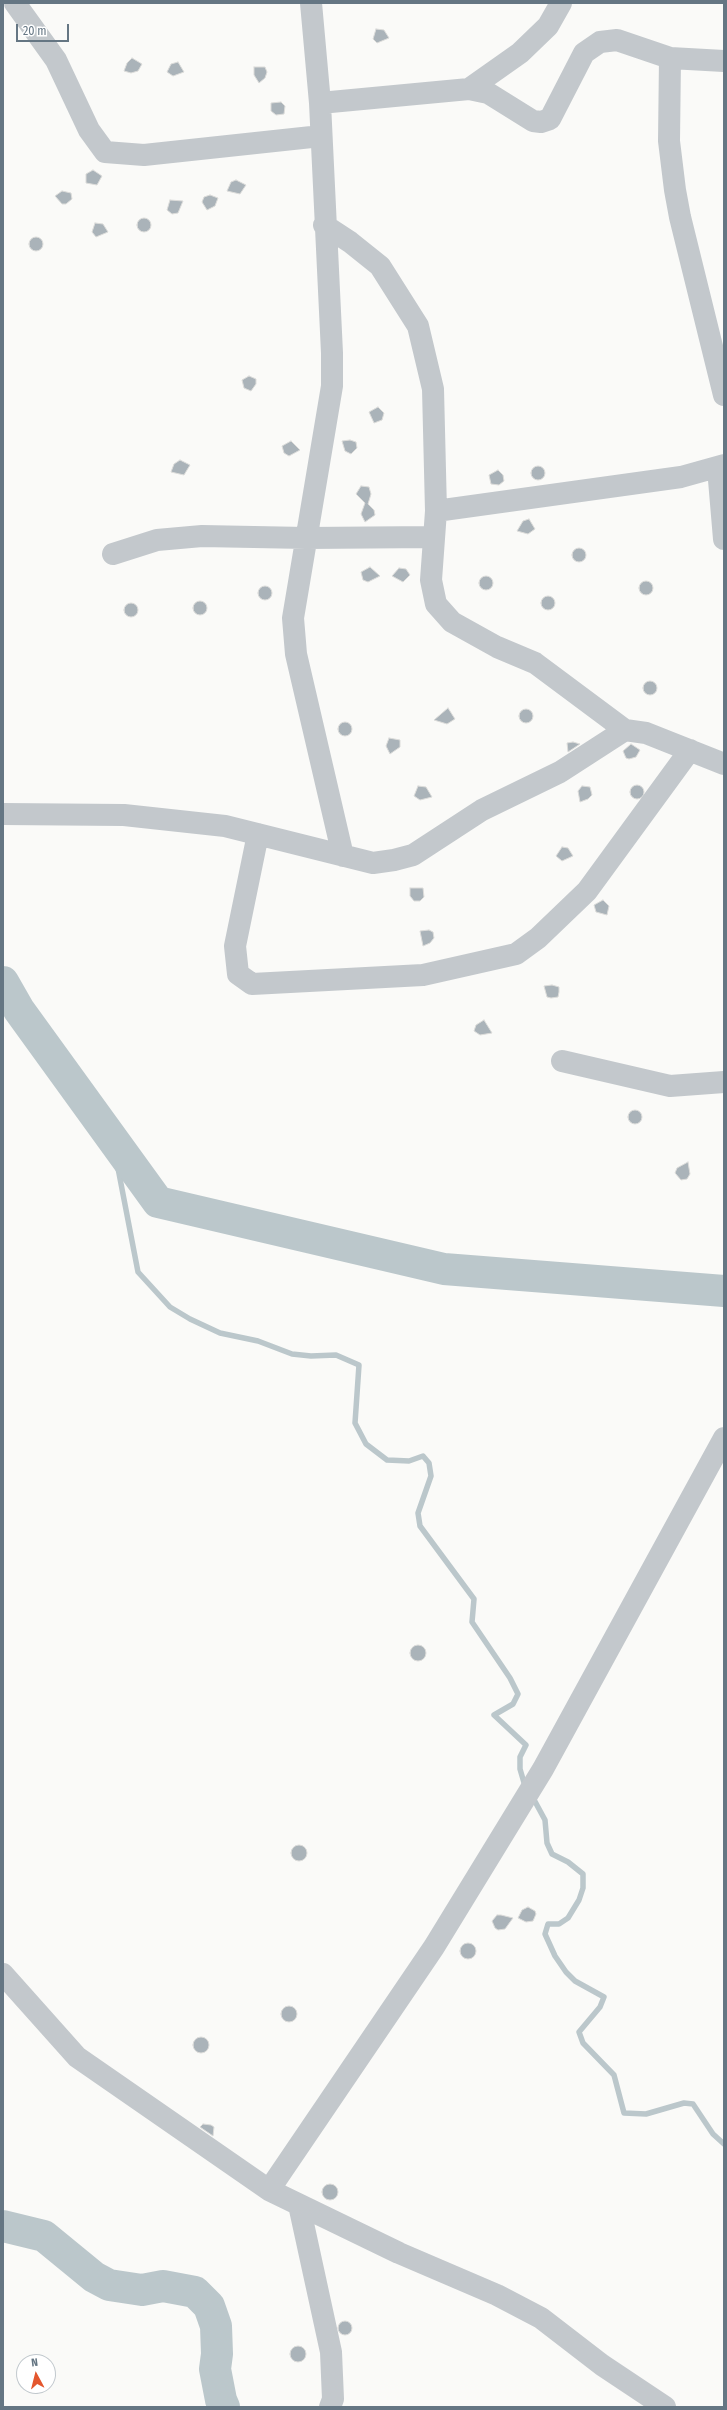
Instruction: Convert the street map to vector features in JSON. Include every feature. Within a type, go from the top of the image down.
[{"type":"street","points":[[15,3],[56,60],[89,130],[105,152],[144,156],[321,136]]},
{"type":"street","points":[[311,3],[320,102],[324,225],[332,353],[332,386],[293,618],[296,654],[343,856]]},
{"type":"street","points":[[469,89],[520,53],[548,26],[561,3]]},
{"type":"street","points":[[320,102],[469,89],[488,93],[534,121],[541,122],[550,118],[584,53],[600,42],[617,40],[670,58],[724,61]]},
{"type":"street","points":[[670,58],[669,141],[675,190],[680,217],[724,395]]},
{"type":"street","points":[[324,225],[350,242],[380,266],[418,326],[433,389],[436,511],[431,580],[436,604],[452,622],[497,647],[535,663],[625,730],[646,733],[724,764]]},
{"type":"street","points":[[436,511],[681,477],[721,466],[724,539]]},
{"type":"street","points":[[113,554],[157,540],[202,536],[306,538],[434,537]]},
{"type":"street","points":[[3,814],[124,815],[225,826],[373,863],[394,860],[413,854],[482,810],[560,772],[625,730]]},
{"type":"street","points":[[258,834],[235,946],[238,974],[252,984],[431,973],[516,954],[538,938],[587,891],[690,750]]},
{"type":"street","points":[[562,1061],[670,1086],[724,1082]]},
{"type":"street","points":[[269,2190],[434,1948],[543,1770],[724,1438]]},
{"type":"street","points":[[3,1974],[77,2057],[269,2190],[399,2253],[497,2295],[541,2318],[602,2365],[665,2407]]},
{"type":"street","points":[[299,2205],[331,2352],[333,2399],[330,2407]]},
{"type":"building","points":[[376,29],[384,30],[389,38],[377,43],[373,39]]},
{"type":"building","points":[[132,58],[142,64],[138,71],[131,73],[124,71],[127,63]]},
{"type":"building","points":[[178,62],[184,72],[173,76],[167,72],[171,64]]},
{"type":"building","points":[[254,67],[265,67],[267,72],[265,78],[259,83],[254,75]]},
{"type":"building","points":[[281,102],[285,106],[284,114],[276,115],[271,111],[271,103]]},
{"type":"building","points":[[93,170],[102,176],[97,185],[86,183],[86,174]]},
{"type":"building","points":[[236,180],[246,185],[240,194],[227,191],[231,182]]},
{"type":"building","points":[[62,191],[71,193],[72,199],[66,204],[62,204],[55,196]]},
{"type":"building","points":[[210,195],[218,198],[215,206],[207,210],[202,202],[204,197]]},
{"type":"building","points":[[170,200],[183,201],[178,213],[172,214],[167,210]]},
{"type":"building","points":[[141,218],[147,218],[151,222],[151,228],[147,232],[141,232],[137,228],[137,222]]},
{"type":"building","points":[[95,223],[103,224],[108,232],[96,237],[92,232]]},
{"type":"building","points":[[33,237],[39,237],[43,241],[43,247],[39,251],[33,251],[29,247],[29,241]]},
{"type":"building","points":[[249,376],[256,379],[256,384],[251,391],[244,388],[242,380]]},
{"type":"building","points":[[378,407],[384,413],[382,420],[374,423],[369,412]]},
{"type":"building","points":[[350,440],[356,442],[357,448],[351,454],[345,451],[342,441]]},
{"type":"building","points":[[291,441],[300,450],[289,456],[284,453],[282,446]]},
{"type":"building","points":[[180,460],[190,465],[184,475],[171,472],[174,464]]},
{"type":"building","points":[[535,466],[541,466],[545,470],[545,476],[541,480],[535,480],[531,476],[531,470]]},
{"type":"building","points":[[498,470],[503,475],[504,481],[499,485],[491,484],[489,475]]},
{"type":"building","points":[[361,486],[369,487],[371,494],[368,504],[374,510],[375,515],[365,522],[361,514],[365,503],[356,494]]},
{"type":"building","points":[[529,519],[535,529],[528,534],[517,531],[523,521]]},
{"type":"building","points":[[576,548],[582,548],[586,552],[586,558],[582,562],[576,562],[572,558],[572,552]]},
{"type":"building","points":[[370,567],[380,576],[368,582],[363,580],[361,572]]},
{"type":"building","points":[[399,568],[406,569],[410,575],[403,582],[392,576]]},
{"type":"building","points":[[486,576],[491,578],[493,583],[491,588],[486,590],[481,588],[479,583],[481,578]]},
{"type":"building","points":[[646,581],[651,583],[653,588],[651,593],[646,595],[641,593],[639,588],[641,583]]},
{"type":"building","points":[[265,586],[270,588],[272,593],[270,598],[265,600],[260,598],[258,593],[260,588]]},
{"type":"building","points":[[548,596],[553,598],[555,603],[553,608],[548,610],[543,608],[541,603],[543,598]]},
{"type":"building","points":[[200,601],[205,603],[207,608],[205,613],[200,615],[195,613],[193,608],[195,603]]},
{"type":"building","points":[[128,603],[134,603],[138,607],[138,613],[134,617],[128,617],[124,613],[124,607]]},
{"type":"building","points":[[650,681],[655,683],[657,688],[655,693],[650,695],[645,693],[643,688],[645,683]]},
{"type":"building","points":[[448,708],[455,719],[447,724],[434,720]]},
{"type":"building","points":[[523,709],[529,709],[533,713],[533,719],[529,723],[523,723],[519,719],[519,713]]},
{"type":"building","points":[[345,722],[350,724],[352,729],[350,734],[345,736],[340,734],[338,729],[340,724]]},
{"type":"building","points":[[389,738],[400,740],[400,747],[390,754],[386,746]]},
{"type":"building","points":[[573,742],[580,744],[568,752],[567,743]]},
{"type":"building","points":[[631,744],[640,750],[636,757],[629,759],[626,758],[623,751]]},
{"type":"building","points":[[637,785],[642,787],[644,792],[642,797],[637,799],[632,797],[630,792],[632,787]]},
{"type":"building","points":[[418,786],[426,787],[432,797],[420,800],[414,796]]},
{"type":"building","points":[[582,786],[590,787],[592,795],[588,799],[580,802],[578,791]]},
{"type":"building","points":[[562,847],[568,848],[573,856],[562,861],[556,856]]},
{"type":"building","points":[[410,888],[423,888],[424,897],[420,901],[414,901],[410,896]]},
{"type":"building","points":[[603,900],[609,906],[607,915],[596,912],[594,905]]},
{"type":"building","points":[[429,930],[433,932],[434,938],[430,943],[423,946],[420,931]]},
{"type":"building","points":[[552,985],[559,987],[558,997],[547,997],[544,986]]},
{"type":"building","points":[[484,1020],[492,1033],[480,1035],[474,1031],[476,1025]]},
{"type":"building","points":[[635,1110],[640,1112],[642,1117],[640,1122],[635,1124],[630,1122],[628,1117],[630,1112]]},
{"type":"building","points":[[688,1162],[690,1174],[687,1179],[681,1180],[675,1173],[677,1168]]},
{"type":"building","points":[[418,1645],[425,1650],[426,1653],[421,1660],[418,1661],[411,1656],[410,1653],[415,1646]]},
{"type":"building","points":[[299,1845],[306,1850],[307,1853],[302,1860],[299,1861],[292,1856],[291,1853],[296,1846]]},
{"type":"building","points":[[528,1907],[535,1911],[536,1914],[533,1921],[526,1922],[518,1918],[522,1910]]},
{"type":"building","points":[[497,1915],[513,1918],[505,1929],[498,1930],[495,1928],[492,1921]]},
{"type":"building","points":[[468,1943],[475,1948],[476,1951],[471,1958],[468,1959],[461,1954],[460,1951],[465,1944]]},
{"type":"building","points":[[289,2006],[296,2011],[297,2014],[292,2021],[289,2022],[282,2017],[281,2014],[286,2007]]},
{"type":"building","points":[[201,2037],[208,2042],[209,2045],[204,2052],[201,2053],[194,2048],[193,2045],[198,2038]]},
{"type":"building","points":[[203,2124],[214,2127],[213,2136],[200,2127]]},
{"type":"building","points":[[330,2184],[337,2189],[338,2192],[333,2199],[330,2200],[323,2195],[322,2192],[327,2185]]},
{"type":"building","points":[[342,2321],[348,2321],[352,2325],[352,2331],[348,2335],[342,2335],[338,2331],[338,2325]]},
{"type":"building","points":[[298,2346],[305,2351],[306,2354],[301,2361],[298,2362],[291,2357],[290,2354],[295,2347]]},
{"type":"waterway","points":[[3,982],[19,1010],[158,1202],[444,1269],[724,1291]]},
{"type":"waterway","points":[[112,1137],[138,1272],[170,1307],[190,1319],[220,1333],[258,1341],[292,1354],[311,1356],[336,1355],[359,1365],[355,1423],[366,1444],[387,1460],[409,1461],[423,1456],[429,1463],[431,1476],[418,1513],[420,1526],[474,1599],[472,1622],[510,1678],[518,1694],[513,1704],[494,1715],[526,1745],[520,1757],[520,1769],[525,1786]]},
{"type":"waterway","points":[[532,1796],[545,1820],[547,1843],[552,1854],[568,1862],[583,1874],[583,1888],[579,1900],[568,1918],[559,1924],[548,1924],[545,1934],[555,1956],[566,1972],[575,1981],[604,1997],[600,2007],[579,2032],[583,2043],[614,2075],[624,2113],[646,2114],[684,2103],[693,2104],[713,2134],[724,2144]]},
{"type":"waterway","points":[[3,2226],[44,2236],[94,2277],[109,2285],[142,2290],[163,2286],[195,2292],[209,2306],[216,2326],[217,2354],[215,2369],[221,2400],[224,2407]]}]
